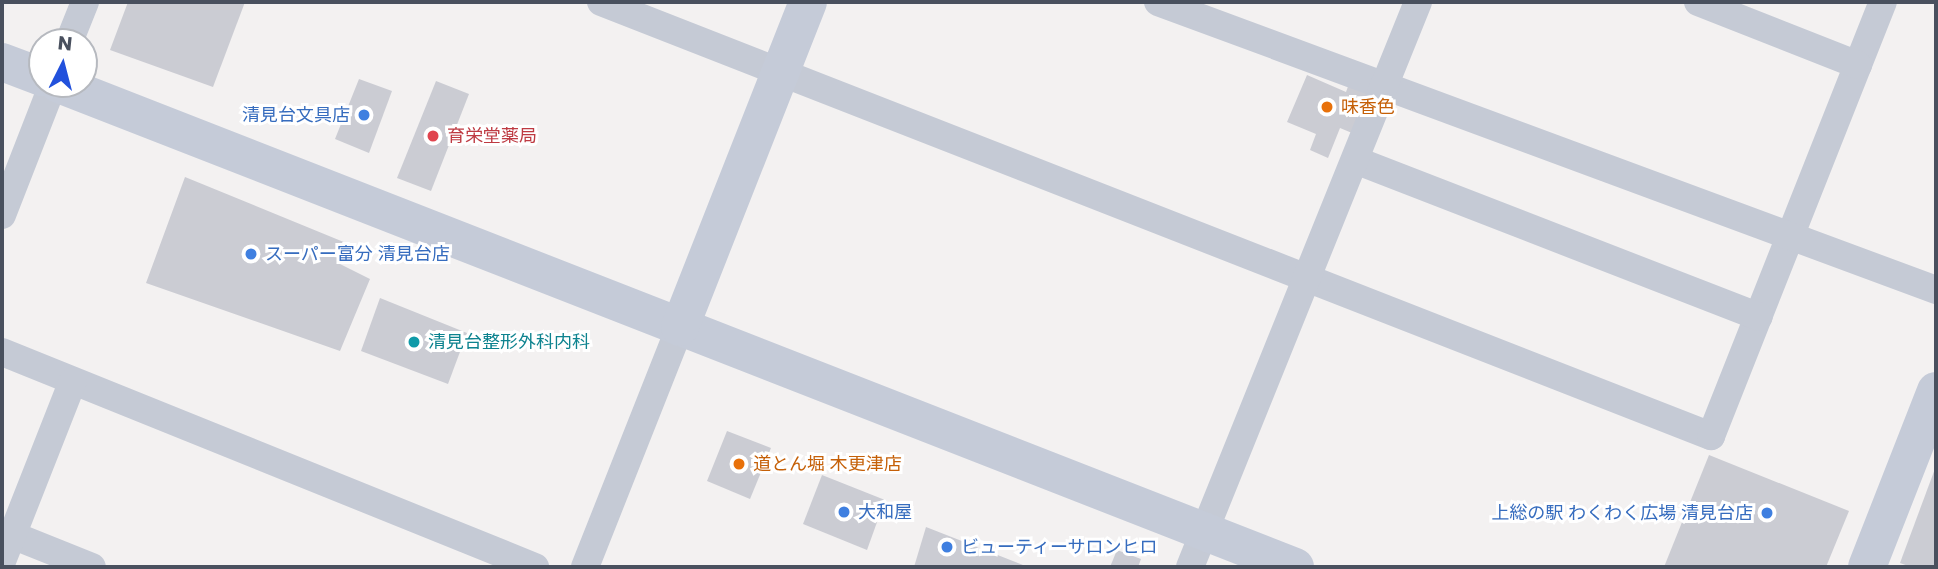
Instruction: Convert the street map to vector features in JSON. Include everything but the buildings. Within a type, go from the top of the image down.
[{"type":"street","points":[[75,28],[85,2]]},
{"type":"street","points":[[601,2],[1711,436],[1882,2]]},
{"type":"street","points":[[585,567],[808,2]]},
{"type":"street","points":[[1158,2],[1936,290]]},
{"type":"street","points":[[1190,567],[1418,2]]},
{"type":"street","points":[[1698,2],[1858,65]]},
{"type":"street","points":[[2,62],[28,72]]},
{"type":"street","points":[[2,215],[48,98]]},
{"type":"street","points":[[95,98],[1294,567]]},
{"type":"street","points":[[1355,160],[1759,317]]},
{"type":"street","points":[[2,352],[535,567]]},
{"type":"street","points":[[2,561],[73,381]]},
{"type":"street","points":[[1867,567],[1936,391]]},
{"type":"street","points":[[12,535],[92,567]]},
{"type":"place","name":"味香色","points":[[1327,107]]},
{"type":"place","name":"清見台文具店","points":[[364,115]]},
{"type":"place","name":"育栄堂薬局","points":[[433,136]]},
{"type":"place","name":"スーパー富分 清見台店","points":[[251,254]]},
{"type":"place","name":"清見台整形外科内科","points":[[414,342]]},
{"type":"place","name":"道とん堀 木更津店","points":[[739,464]]},
{"type":"place","name":"大和屋","points":[[844,512]]},
{"type":"place","name":"上総の駅 わくわく広場 清見台店","points":[[1767,513]]},
{"type":"place","name":"ビューティーサロンヒロ","points":[[947,547]]}]
